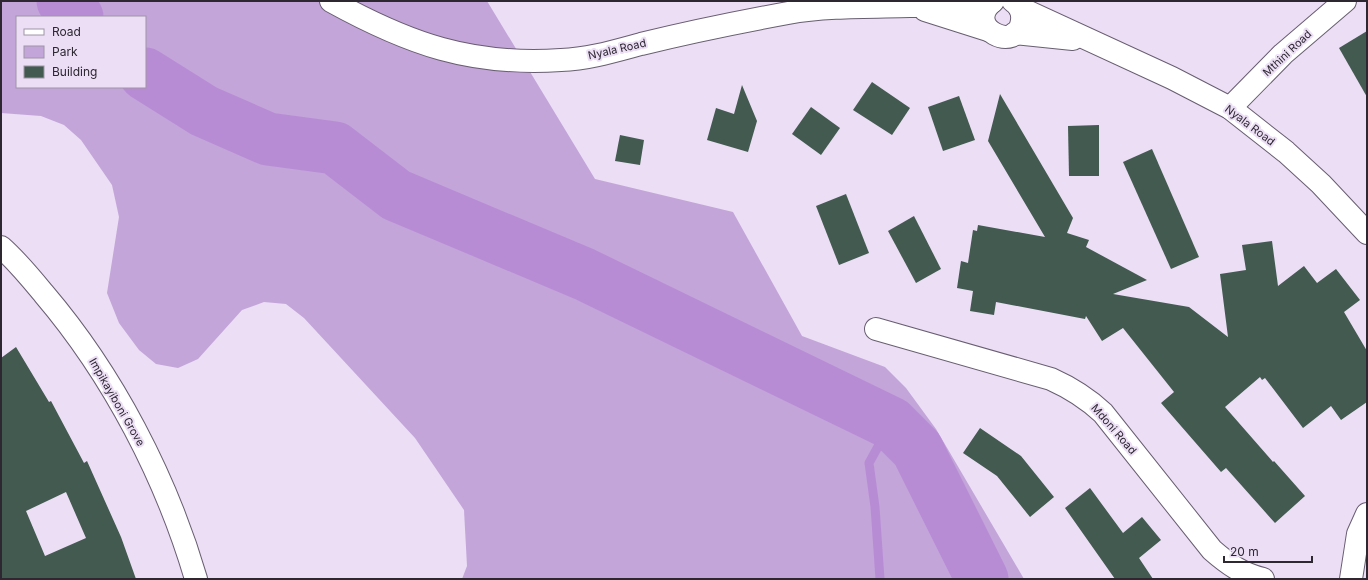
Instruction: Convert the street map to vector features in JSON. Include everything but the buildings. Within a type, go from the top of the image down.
[{"type":"street","name":"Nyala Road","points":[[331,1],[388,31],[419,43],[483,58],[523,62],[563,60],[602,54],[790,12],[992,1]]},
{"type":"street","points":[[988,30],[984,20],[984,13],[992,1]]},
{"type":"street","name":"Mthini Road","points":[[1230,108],[1283,54],[1345,1]]},
{"type":"street","name":"Nyala Road","points":[[1017,3],[1088,41],[1172,78],[1230,108],[1286,152],[1320,184],[1367,233]]},
{"type":"street","points":[[1015,33],[1022,24],[1023,18],[1017,3]]},
{"type":"street","name":"Nyala Road","points":[[913,6],[988,30],[999,37],[1004,37],[1015,33],[1088,41]]},
{"type":"street","name":"Impikayiboni Grove","points":[[1,247],[16,260],[69,323],[112,389],[146,451],[184,537],[196,579]]},
{"type":"street","name":"Mdoni Road","points":[[876,329],[1044,377],[1071,388],[1088,399],[1103,413],[1212,550],[1230,565],[1247,575],[1263,579]]},
{"type":"street","points":[[1351,579],[1358,534],[1367,514]]},
{"type":"green space","points":[[1,1],[487,1],[595,179],[733,212],[802,336],[885,367],[906,388],[936,429],[1024,579],[462,579],[467,566],[464,510],[415,438],[304,318],[286,304],[264,302],[242,310],[198,359],[178,368],[156,364],[139,350],[119,323],[107,293],[119,217],[112,185],[81,140],[64,125],[41,116],[1,113]]},
{"type":"waterway","points":[[63,1],[76,16]]},
{"type":"waterway","points":[[146,75],[204,111],[268,139],[335,148],[396,195],[584,274],[891,423],[917,449],[982,579]]},
{"type":"waterway","points":[[880,579],[875,507],[869,463],[891,423]]}]
